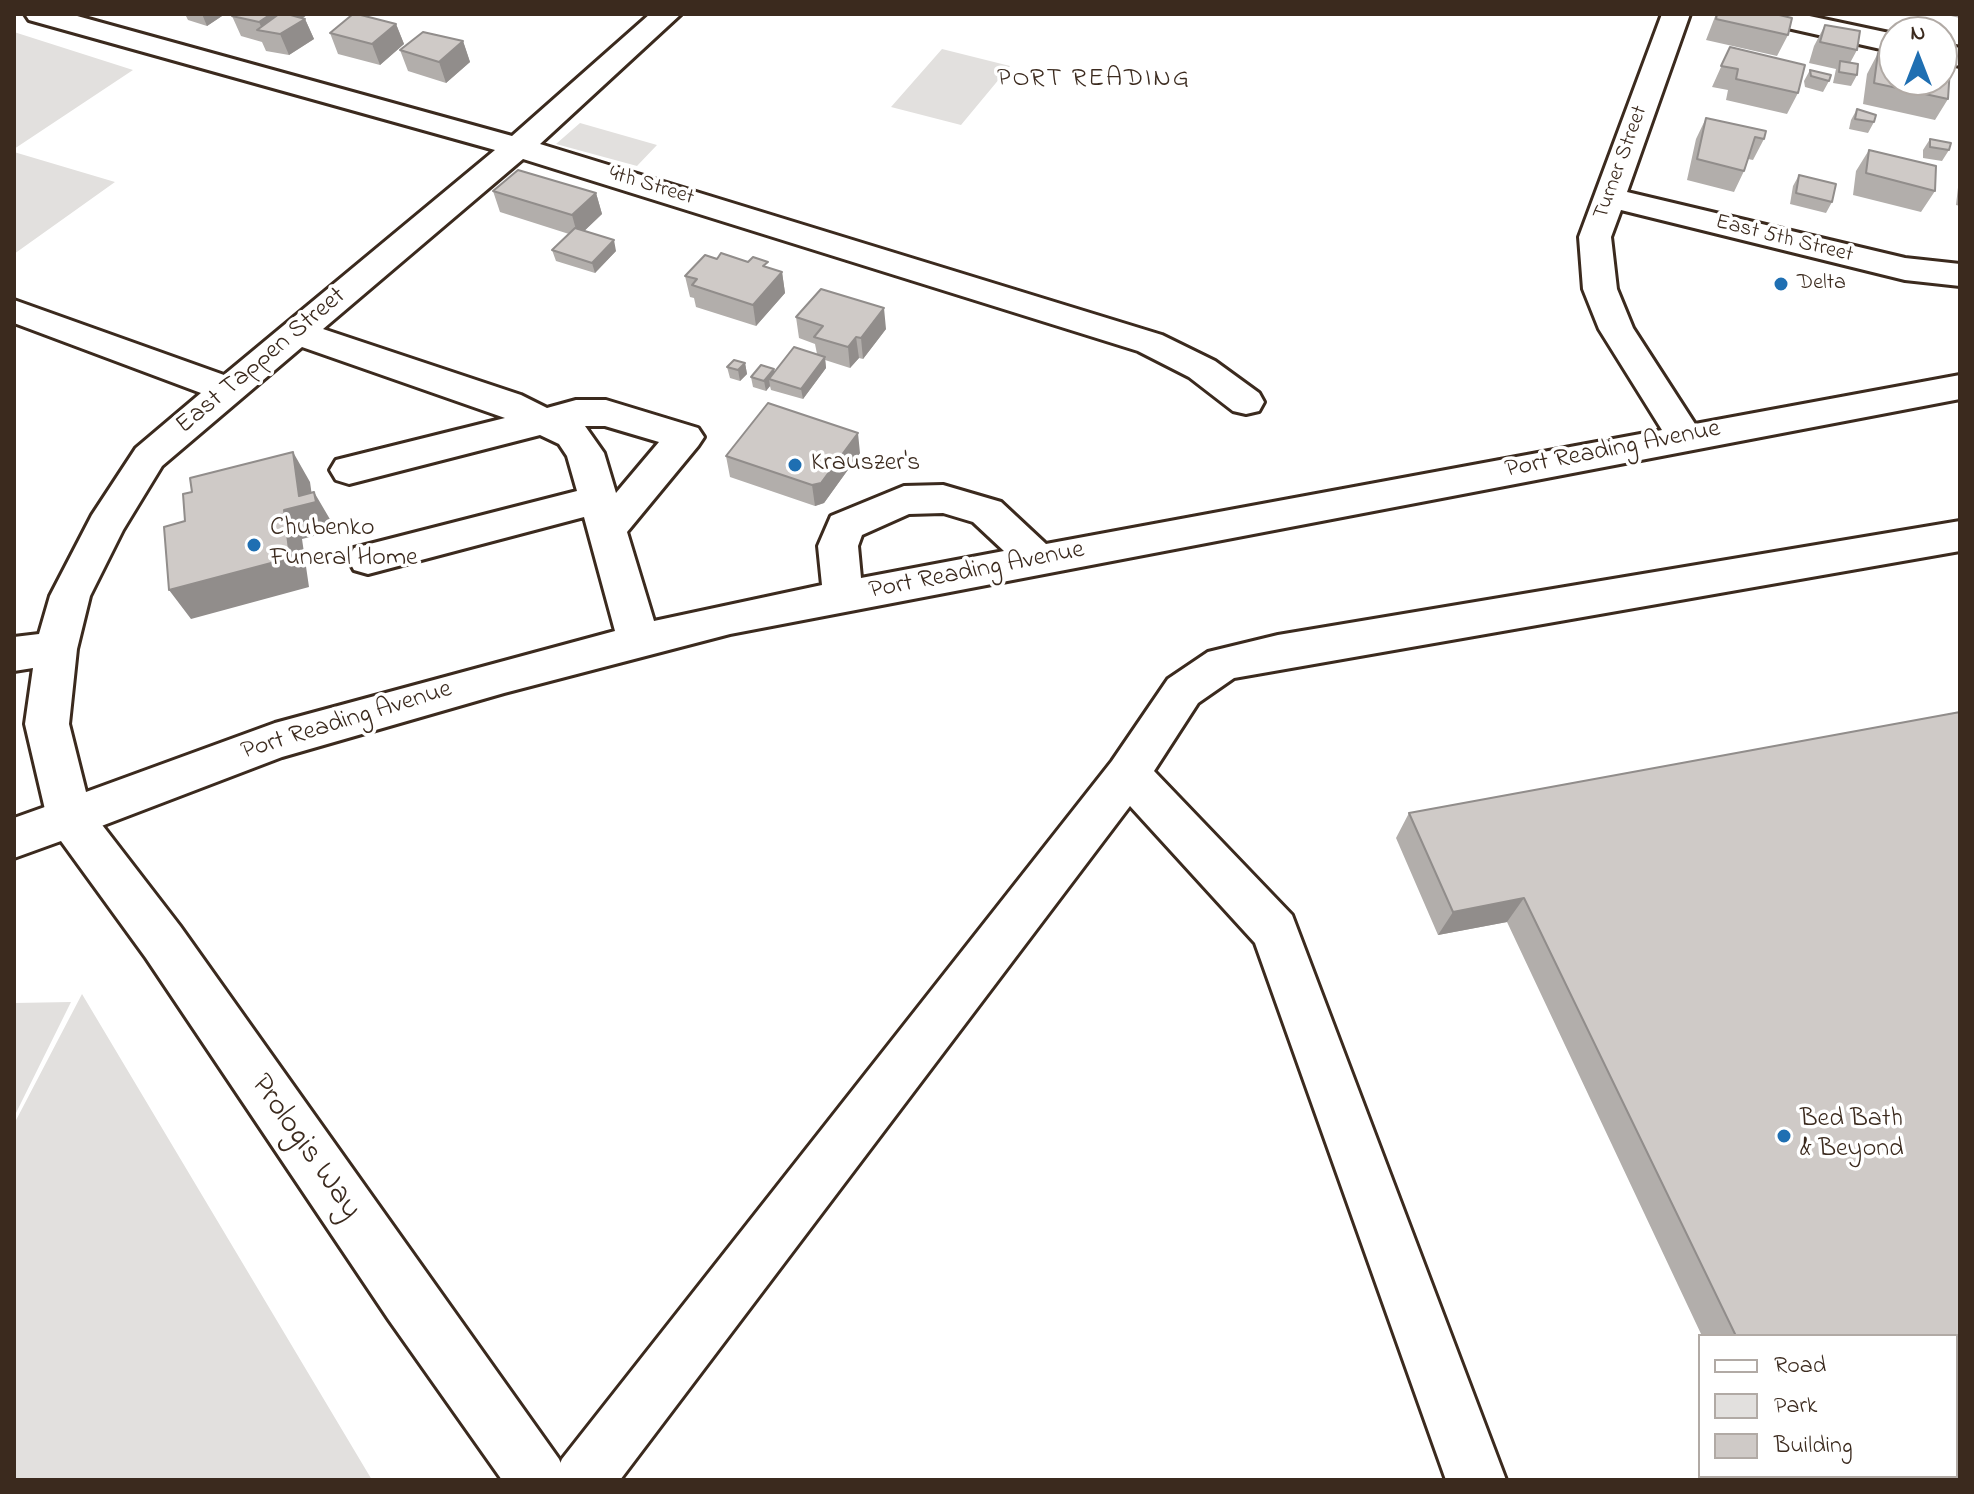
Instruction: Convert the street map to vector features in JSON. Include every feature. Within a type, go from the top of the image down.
[{"type":"street","name":"4th Street","points":[[39,14],[518,147],[1150,343],[1202,369],[1246,402]]},
{"type":"street","name":"East Tappen Street","points":[[70,818],[47,724],[56,649],[70,596],[106,525],[149,457],[518,147],[667,14]]},
{"type":"street","name":"Turner Street","points":[[1676,14],[1595,237],[1600,289],[1616,329],[1685,437]]},
{"type":"street","points":[[1762,14],[1878,39]]},
{"type":"street","name":"East 5th Street","points":[[1610,198],[1905,269],[1960,275]]},
{"type":"street","points":[[14,311],[229,390]]},
{"type":"street","points":[[297,333],[545,419],[572,435],[585,453],[639,641]]},
{"type":"street","name":"Port Reading Avenue","points":[[14,838],[275,741],[730,618],[1960,387]]},
{"type":"street","points":[[349,470],[576,413],[606,413],[685,437],[604,514],[368,559]]},
{"type":"street","points":[[843,597],[838,546],[845,526],[904,500],[943,499],[987,512],[1038,560]]},
{"type":"street","points":[[583,1480],[1128,774],[1183,691],[1223,664],[1321,643],[1960,536]]},
{"type":"street","points":[[14,654],[56,649]]},
{"type":"street","points":[[1128,774],[1275,930],[1476,1480]]},
{"type":"street","name":"Prologis Way","points":[[70,818],[163,942],[409,1300],[538,1480]]},
{"type":"green space","points":[[14,32],[133,70],[14,149]]},
{"type":"green space","points":[[942,49],[1010,66],[961,125],[891,107]]},
{"type":"green space","points":[[580,123],[657,145],[637,166],[556,144]]},
{"type":"green space","points":[[14,152],[115,182],[14,254]]},
{"type":"green space","points":[[82,994],[372,1480],[14,1480],[14,1124]]},
{"type":"green space","points":[[71,1002],[14,1117],[14,1003]]},
{"type":"building","points":[[271,14],[259,22],[232,16]]},
{"type":"building","points":[[279,14],[305,19],[280,34],[257,30]]},
{"type":"building","points":[[353,14],[396,24],[372,44],[330,33]]},
{"type":"building","points":[[1717,14],[1775,14],[1792,18],[1788,35],[1716,19]]},
{"type":"building","points":[[1825,25],[1860,31],[1857,50],[1820,42]]},
{"type":"building","points":[[423,32],[463,41],[439,62],[400,50]]},
{"type":"building","points":[[1730,47],[1805,65],[1798,93],[1736,79],[1738,69],[1721,66]]},
{"type":"building","points":[[1878,53],[1878,84],[1874,83]]},
{"type":"building","points":[[1840,61],[1858,64],[1857,75],[1839,72]]},
{"type":"building","points":[[1810,70],[1831,75],[1829,81],[1811,76]]},
{"type":"building","points":[[1857,109],[1876,115],[1874,122],[1855,119]]},
{"type":"building","points":[[1706,118],[1766,131],[1764,139],[1755,137],[1744,171],[1697,159]]},
{"type":"building","points":[[1930,139],[1951,143],[1949,150],[1930,147]]},
{"type":"building","points":[[1869,150],[1936,166],[1935,191],[1866,173]]},
{"type":"building","points":[[518,170],[596,193],[572,215],[493,191]]},
{"type":"building","points":[[1799,175],[1836,184],[1832,202],[1796,193]]},
{"type":"building","points":[[575,228],[614,240],[592,263],[552,250]]},
{"type":"building","points":[[721,253],[748,262],[753,257],[768,262],[763,266],[782,272],[753,305],[692,285],[697,279],[685,276],[705,255],[717,259]]},
{"type":"building","points":[[821,289],[884,308],[861,338],[856,337],[848,347],[814,337],[823,326],[796,317]]},
{"type":"building","points":[[794,347],[825,357],[801,389],[769,379]]},
{"type":"building","points":[[734,360],[745,363],[738,370],[727,367]]},
{"type":"building","points":[[761,365],[774,369],[764,381],[751,377]]},
{"type":"building","points":[[768,403],[858,433],[821,483],[812,485],[726,456]]},
{"type":"building","points":[[293,452],[299,496],[314,492],[316,502],[284,510],[290,558],[169,590],[164,527],[185,521],[183,494],[192,492],[190,478]]},
{"type":"building","name":"Bed Bath & Beyond","points":[[1960,712],[1960,1480],[1805,1480],[1958,1478],[1958,1334],[1735,1334],[1524,898],[1453,912],[1409,813]]},
{"type":"place","name":"Delta","points":[[1781,284]]},
{"type":"place","name":"Krauszer's","points":[[795,465]]},
{"type":"place","name":"Chubenko Funeral Home","points":[[254,545]]},
{"type":"place","name":"Bed Bath & Beyond","points":[[1784,1136]]},
{"type":"district","name":"PORT READING","points":[[1094,81]]}]
